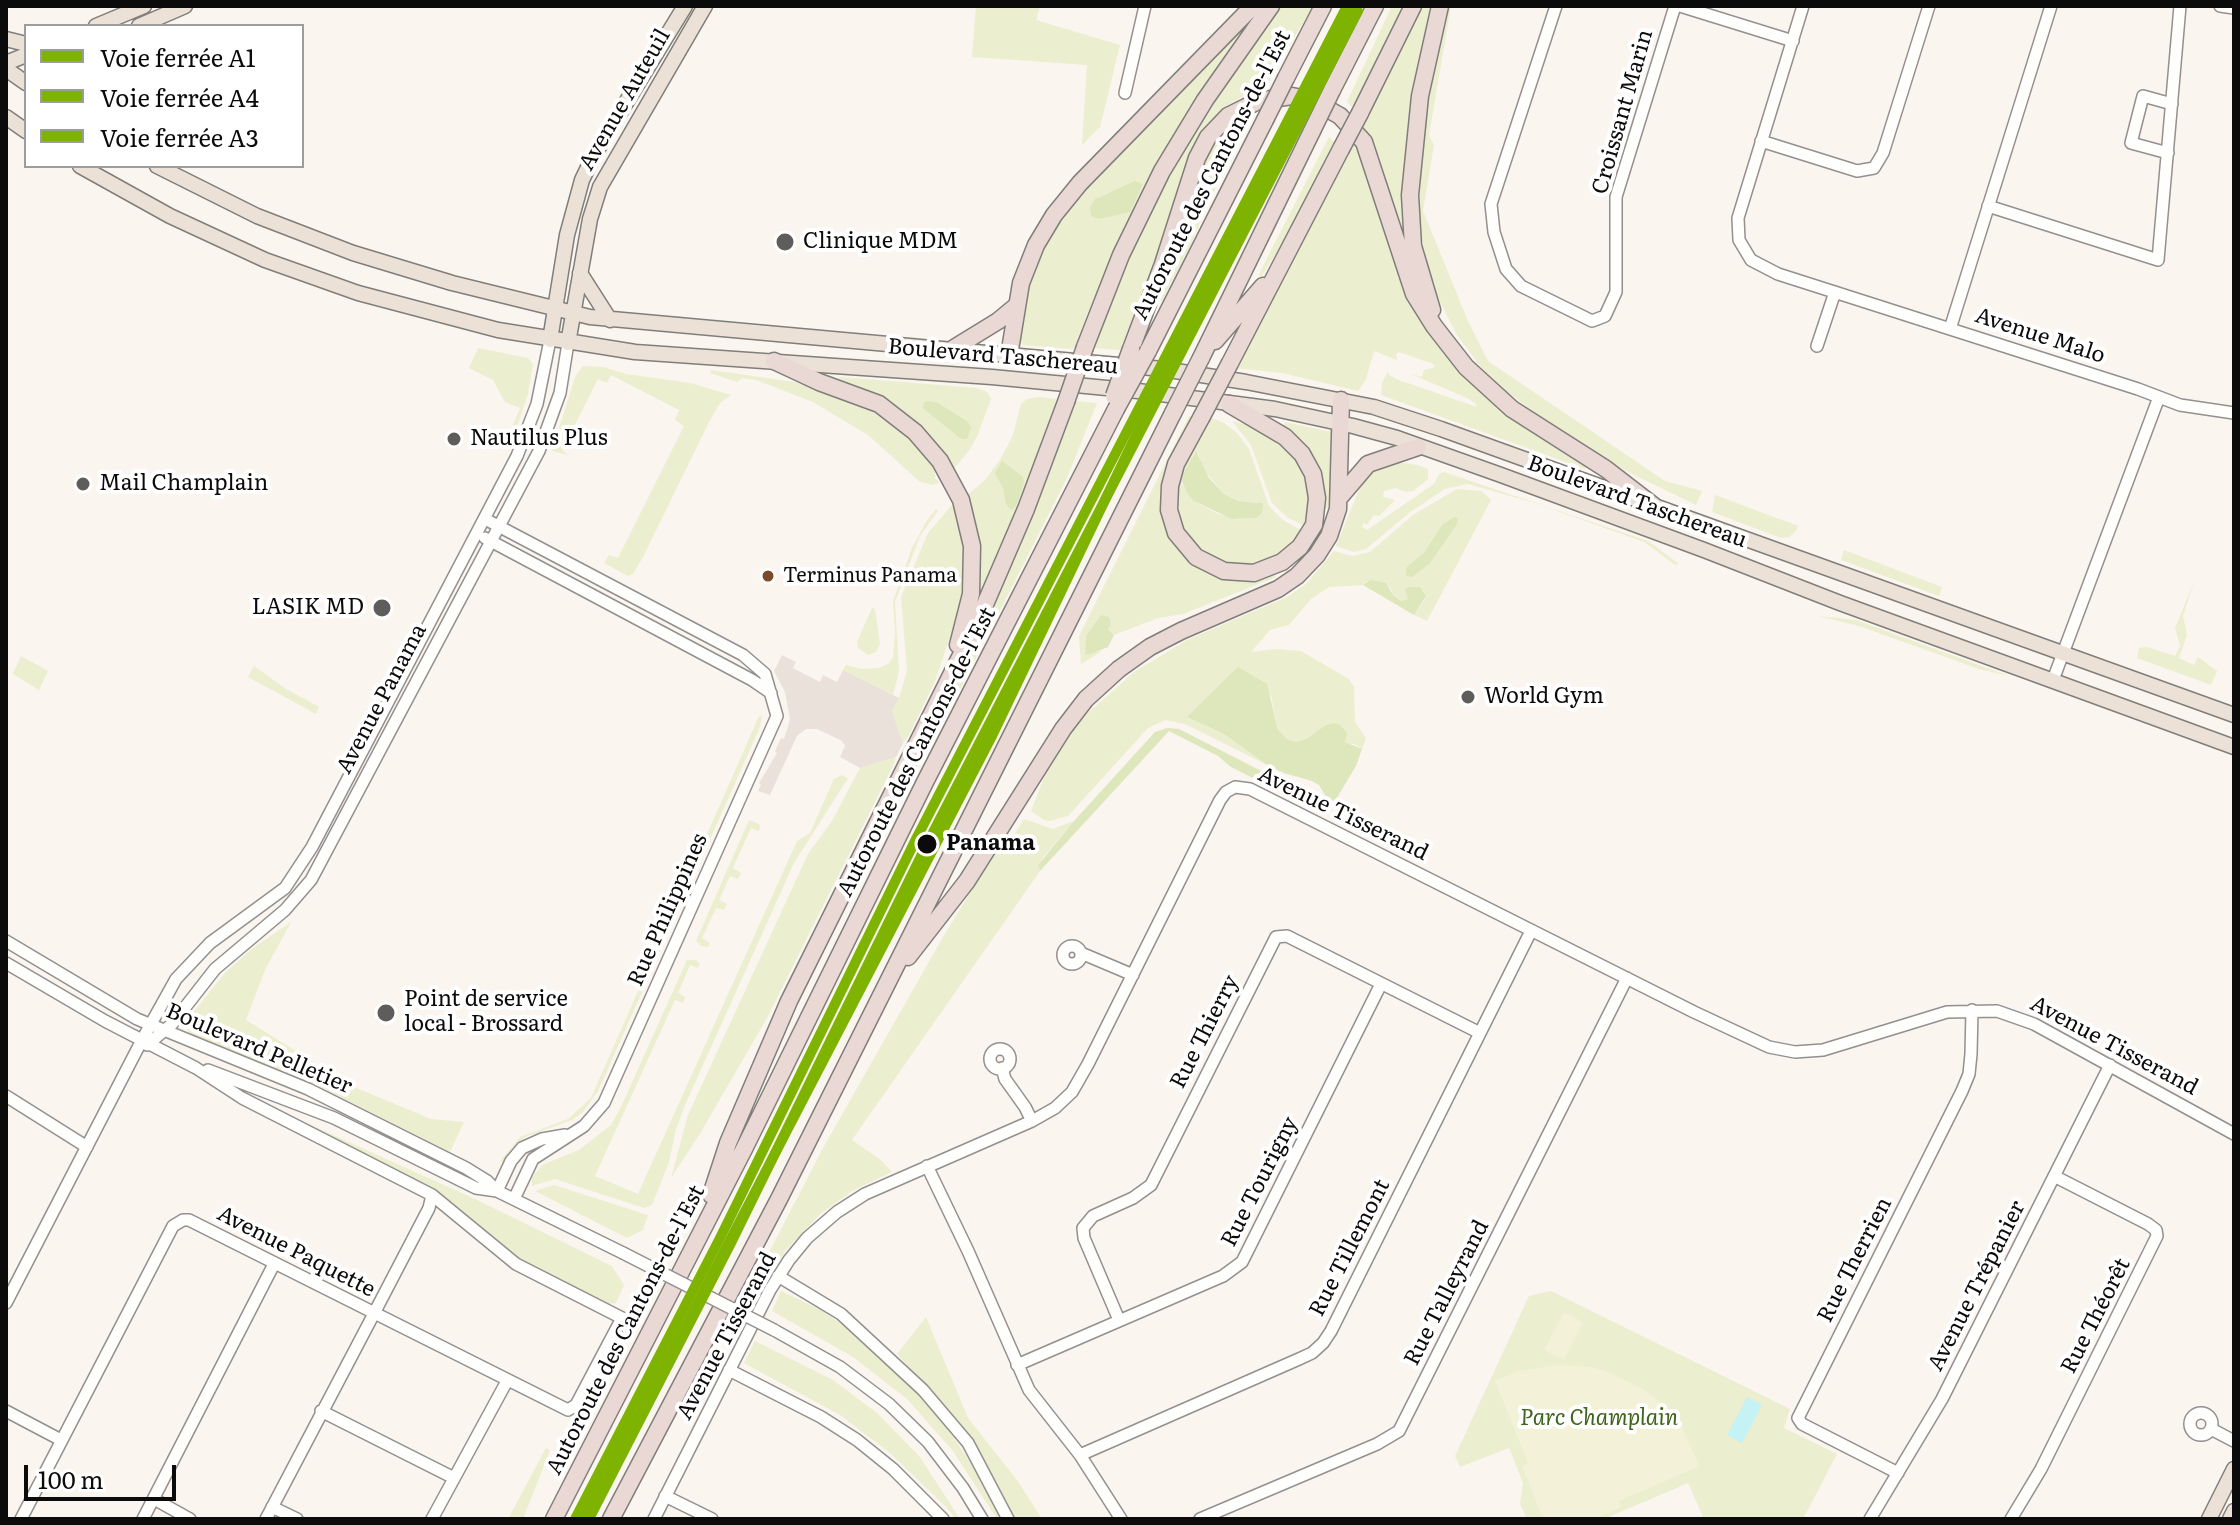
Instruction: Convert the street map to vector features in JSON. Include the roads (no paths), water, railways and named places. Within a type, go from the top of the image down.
[{"type":"highway","points":[[1009,356],[1015,307],[1023,276],[1036,245],[1062,203],[1253,6]]},
{"type":"highway","points":[[694,1245],[728,1143],[789,1001],[1007,556],[1121,255],[1162,171],[1209,93],[1271,6]]},
{"type":"highway","name":"Autoroute des Cantons-de-l'Est","points":[[554,1519],[1095,448],[1139,350],[1265,120],[1323,6]]},
{"type":"highway","points":[[611,1519],[779,1199],[1111,541],[1375,6]]},
{"type":"highway","points":[[1229,404],[1285,437],[1302,454],[1313,474],[1317,498],[1314,525],[1304,542],[1282,562],[1254,573],[1224,571],[1196,557],[1176,533],[1169,510],[1170,486],[1176,464],[1413,6]]},
{"type":"highway","points":[[1440,6],[1416,119],[1409,208],[1413,246],[1422,282],[1451,347]]},
{"type":"highway","points":[[1139,350],[1197,158],[1208,137],[1222,121],[1241,108],[1267,99],[1292,96],[1312,100],[1334,111],[1355,129],[1364,142],[1409,282],[1423,309],[1475,377],[1504,403],[1606,469],[1654,506]]},
{"type":"highway","points":[[1201,358],[1255,297],[1289,248]]},
{"type":"highway","points":[[954,348],[1015,307]]},
{"type":"highway","points":[[774,361],[887,409],[923,440],[946,470],[961,500],[972,546],[971,594],[962,634],[936,706]]},
{"type":"highway","points":[[884,989],[967,881],[1080,705],[1124,665],[1160,641],[1264,596],[1292,580],[1308,566],[1326,542],[1336,517],[1341,400]]},
{"type":"highway","points":[[1339,498],[1368,464],[1418,447]]},
{"type":"main road","points":[[101,24],[144,6]]},
{"type":"main road","name":"Avenue Auteuil","points":[[555,309],[567,235],[582,180],[594,155],[685,6]]},
{"type":"main road","name":"Avenue Auteuil","points":[[573,313],[590,219],[600,187],[705,6]]},
{"type":"main road","points":[[143,24],[176,8]]},
{"type":"main road","points":[[6,117],[24,130]]},
{"type":"main road","name":"Boulevard Taschereau","points":[[84,168],[195,229],[303,275],[416,310],[550,340],[670,355],[1005,379],[1275,409],[1341,423],[1418,447],[1704,550],[2234,747]]},
{"type":"main road","name":"Boulevard Taschereau","points":[[161,168],[257,216],[332,246],[419,274],[573,313],[610,320],[954,348],[1177,371],[1341,400],[1426,423],[2234,715]]},
{"type":"main road","points":[[580,273],[610,320]]},
{"type":"main road","name":"Avenue Panama","points":[[550,340],[555,309]]},
{"type":"main road","name":"Avenue Panama","points":[[568,343],[573,313]]},
{"type":"main road","points":[[1005,379],[1009,356]]},
{"type":"main road","points":[[2209,1519],[2234,1469]]},
{"type":"main road","points":[[2230,1519],[2234,1511]]},
{"type":"street","points":[[1125,93],[1145,6]]},
{"type":"street","name":"Croissant Marin","points":[[1556,6],[1491,204],[1494,232],[1506,269],[1521,286],[1592,321],[1605,316],[1616,292],[1616,197],[1678,6],[1793,41]]},
{"type":"street","name":"Avenue Malo","points":[[1803,6],[1738,218],[1737,232],[1751,260],[1762,268],[2159,397],[2194,408],[2234,413]]},
{"type":"street","points":[[1761,141],[1857,171],[1868,171],[1878,165],[1929,6]]},
{"type":"street","points":[[1950,329],[2051,6]]},
{"type":"street","points":[[1988,206],[2158,260],[2180,6]]},
{"type":"street","points":[[2220,6],[2234,8]]},
{"type":"street","points":[[2168,153],[2131,143],[2143,96],[2172,104]]},
{"type":"street","points":[[1817,346],[1835,292]]},
{"type":"street","name":"Avenue Panama","points":[[6,1303],[176,979],[201,952],[274,898],[293,878],[526,437],[540,393],[550,340]]},
{"type":"street","name":"Avenue Panama","points":[[144,1044],[165,1031],[215,969],[285,910],[311,880],[518,494],[545,437],[560,393],[568,343]]},
{"type":"street","points":[[2053,680],[2159,397]]},
{"type":"street","points":[[485,519],[743,655],[765,674],[771,693]]},
{"type":"street","points":[[477,534],[771,693]]},
{"type":"street","name":"Rue Philippines","points":[[514,1199],[533,1159],[574,1133],[604,1103],[774,724],[777,716],[771,693]]},
{"type":"street","name":"Avenue Tisserand","points":[[654,1519],[778,1276],[801,1245],[837,1212],[872,1191],[1032,1121],[1055,1108],[1078,1083],[1223,796],[1238,786],[1250,789],[1756,1042],[1792,1052],[1834,1048],[1941,1014],[1997,1011],[2028,1020],[2234,1134]]},
{"type":"street","name":"Rue Tillemont","points":[[1080,1455],[1299,1359],[1323,1343],[1531,931]]},
{"type":"street","name":"Rue Thierry","points":[[1119,1320],[1084,1238],[1083,1228],[1093,1216],[1133,1198],[1151,1185],[1276,937],[1287,936],[1480,1033]]},
{"type":"street","name":"Boulevard Pelletier","points":[[6,941],[84,989],[150,1024],[308,1089],[466,1168],[497,1191]]},
{"type":"street","points":[[1081,953],[1133,975]]},
{"type":"street","name":"Boulevard Pelletier","points":[[6,963],[144,1044],[334,1118],[476,1188],[497,1191],[774,1330],[840,1367],[889,1404],[928,1442],[963,1488],[980,1518]]},
{"type":"street","name":"Rue Talleyrand","points":[[1200,1519],[1377,1444],[1399,1431],[1627,978]]},
{"type":"street","name":"Rue Tourigny","points":[[1017,1365],[1223,1276],[1242,1262],[1381,984]]},
{"type":"street","name":"Rue Therrien","points":[[1898,1473],[1802,1424],[1798,1418],[1962,1091],[1970,1064],[1972,1010]]},
{"type":"street","name":"Boulevard Pelletier","points":[[185,1062],[242,1098],[432,1195],[516,1264],[622,1318],[576,1405],[568,1410]]},
{"type":"street","name":"Avenue Trépanier","points":[[1870,1519],[1942,1399],[2110,1065]]},
{"type":"street","points":[[1002,1068],[1005,1079],[1032,1121]]},
{"type":"street","points":[[6,1096],[87,1147]]},
{"type":"street","points":[[497,1191],[511,1161],[522,1148],[542,1139],[574,1133]]},
{"type":"street","points":[[927,1166],[1029,1390],[1080,1455],[1121,1519]]},
{"type":"street","name":"Rue Théorêt","points":[[2011,1519],[2047,1458],[2157,1236],[2156,1230],[2148,1224],[2054,1176]]},
{"type":"street","points":[[266,1519],[429,1208],[432,1195]]},
{"type":"street","name":"Avenue Paquette","points":[[21,1519],[173,1226],[178,1222],[189,1220],[568,1410]]},
{"type":"street","points":[[143,1519],[274,1264]]},
{"type":"street","points":[[778,1276],[841,1314],[923,1390],[968,1443],[1008,1519]]},
{"type":"street","points":[[729,1370],[821,1417],[857,1440],[893,1469],[943,1519]]},
{"type":"street","points":[[432,1519],[507,1381]]},
{"type":"street","points":[[6,1411],[61,1440]]},
{"type":"street","points":[[321,1411],[454,1478]]},
{"type":"street","points":[[2211,1429],[2234,1441]]},
{"type":"street","points":[[665,1496],[712,1519]]},
{"type":"street","points":[[154,1499],[190,1519]]},
{"type":"street","points":[[272,1507],[297,1519]]},
{"type":"water","points":[[1747,1397],[1762,1405],[1742,1443],[1727,1435]]},
{"type":"rail line","name":"A4","points":[[575,1519],[720,1238],[916,839],[1347,6]]},
{"type":"rail line","name":"A1","points":[[585,1519],[991,738],[1149,408],[1355,6]]},
{"type":"rail line","name":"A3","points":[[589,1519],[731,1243],[927,844],[1358,11]]},
{"type":"place","name":"Clinique MDM","points":[[785,242]]},
{"type":"place","name":"Nautilus Plus","points":[[454,439]]},
{"type":"place","name":"Mail Champlain","points":[[83,484]]},
{"type":"place","name":"Terminus Panama","points":[[768,576]]},
{"type":"place","name":"LASIK MD","points":[[382,608]]},
{"type":"place","name":"World Gym","points":[[1468,697]]},
{"type":"place","name":"Panama","points":[[927,844]]},
{"type":"place","name":"Point de service local - Brossard","points":[[386,1013]]},
{"type":"park label","name":"Parc Champlain","points":[[1599,1419]]}]
